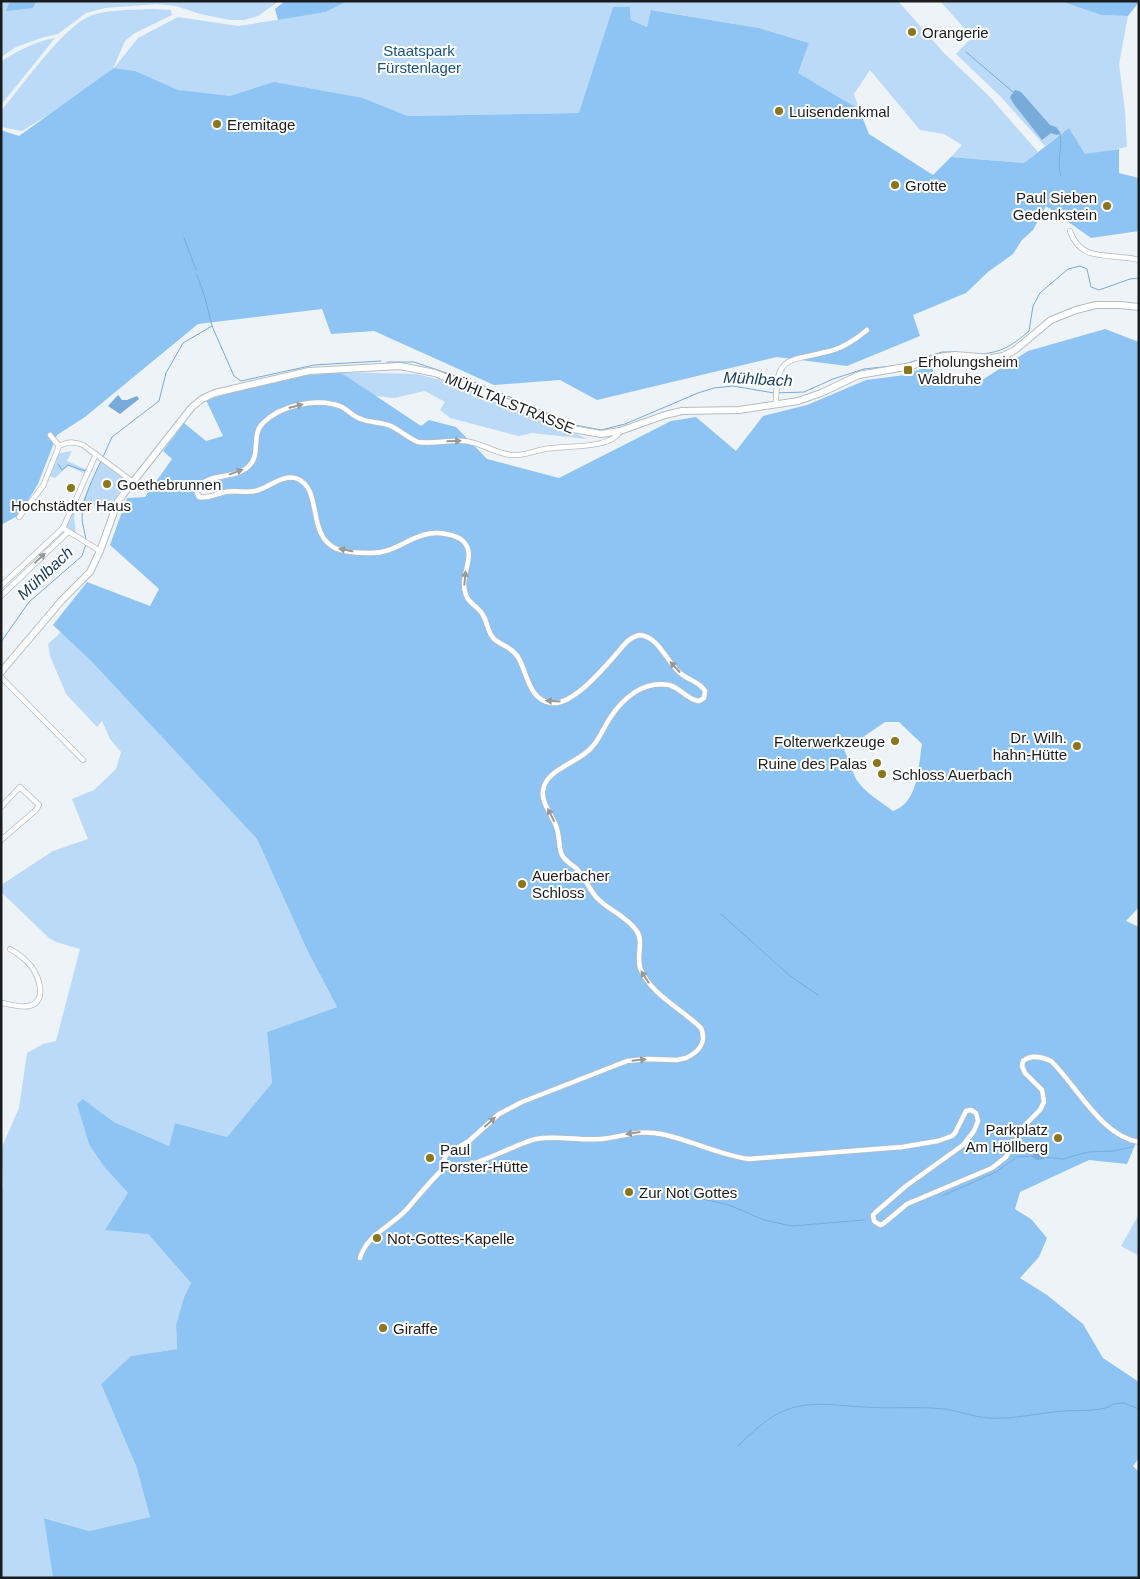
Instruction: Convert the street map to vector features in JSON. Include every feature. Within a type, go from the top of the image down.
[{"type":"main road","name":"MÜHLTALSTRASSE","points":[[1,672],[62,600],[90,572],[100,551],[115,506],[132,482],[192,407],[202,399],[215,393],[278,377],[329,368],[392,366],[421,369],[580,431],[601,434],[620,431],[682,411],[723,411],[798,401],[859,376],[911,366],[939,357],[955,355],[992,358],[1003,356],[1016,350],[1051,320],[1076,310],[1096,305],[1139,307]]},
{"type":"street","points":[[1070,231],[1081,249],[1090,253],[1139,260]]},
{"type":"street","points":[[776,405],[782,368],[788,361],[798,357],[828,352],[856,340],[867,330]]},
{"type":"street","points":[[446,1166],[444,1160],[447,1154],[469,1141],[500,1114],[522,1102],[618,1063],[636,1059],[686,1058],[693,1055],[701,1047],[704,1037],[700,1028],[650,984],[642,972],[639,962],[639,936],[635,928],[597,898],[578,870],[566,860],[561,852],[558,830],[547,808],[542,789],[549,778],[561,767],[576,761],[588,752],[615,711],[627,698],[638,690],[650,685],[668,685],[679,689],[693,700],[699,701],[702,700],[705,694],[701,686],[680,673],[652,640],[640,635],[628,640],[605,666],[571,697],[557,702],[542,700],[530,686],[521,662],[515,653],[493,638],[483,615],[466,595],[464,579],[470,554],[465,544],[458,538],[443,534],[424,534],[382,552],[349,552],[332,547],[324,540],[319,530],[309,492],[296,479],[281,479],[254,491],[225,492],[207,498],[199,497],[197,490],[198,486],[206,480],[232,475],[247,468],[253,461],[258,432],[262,423],[281,411],[305,404],[321,403],[343,408],[359,419],[392,427],[418,442],[468,442],[507,454],[524,454],[543,449],[596,444],[615,437],[620,431]]},
{"type":"street","points":[[50,436],[59,446]]},
{"type":"street","points":[[19,517],[43,486],[59,446],[66,443],[74,441],[82,445],[105,460],[132,482]]},
{"type":"street","points":[[1,586],[63,528],[98,455]]},
{"type":"street","points":[[63,528],[100,551]]},
{"type":"street","points":[[1,596],[68,532]]},
{"type":"street","points":[[7,580],[12,584]]},
{"type":"street","points":[[1,677],[83,760]]},
{"type":"street","points":[[1,806],[20,787],[39,805],[36,810],[1,840]]},
{"type":"street","points":[[1,1003],[30,1005],[38,1000],[40,995],[40,984],[31,966],[10,948]]},
{"type":"street","points":[[446,1166],[452,1168],[472,1163],[496,1156],[523,1143],[543,1138],[601,1139],[643,1132],[662,1134],[726,1154],[749,1159],[902,1147],[946,1139],[955,1133],[966,1111],[971,1110],[976,1113],[978,1117],[977,1124],[963,1144],[880,1207],[874,1215],[874,1221],[880,1225],[900,1208],[915,1200],[992,1168],[1001,1162],[1009,1153],[1021,1131],[1040,1110],[1044,1102],[1044,1094],[1040,1086],[1024,1070],[1022,1063],[1027,1058],[1038,1057],[1051,1061],[1105,1123],[1125,1138],[1139,1142]]},
{"type":"street","points":[[360,1258],[365,1245],[406,1210],[433,1178],[446,1166]]},
{"type":"green space","points":[[1,1],[14,1],[9,3],[33,8],[37,1],[279,1],[258,16],[244,20],[230,20],[200,14],[176,6],[157,4],[105,8],[86,13],[58,34],[16,47],[1,57]]},
{"type":"green space","name":"Staatspark Fürstenlager","points":[[348,1],[898,1],[944,53],[989,96],[1038,152],[1024,163],[951,157],[962,145],[944,134],[920,130],[870,70],[854,94],[859,109],[798,73],[809,43],[759,28],[652,10],[647,27],[631,20],[630,7],[613,7],[580,113],[408,116],[363,98],[234,140],[135,71],[114,68],[138,38],[178,17],[238,26],[326,12]]},
{"type":"green space","points":[[940,1],[1060,1],[1101,15],[1128,16],[1119,64],[1127,147],[1085,155],[1069,128],[1045,146],[1000,96],[956,54],[972,37]]},
{"type":"green space","points":[[120,10],[171,10],[172,15],[135,33],[125,41],[112,71],[58,109],[22,131],[1,127],[1,111],[54,46],[77,24],[95,14]]},
{"type":"green space","points":[[55,38],[1,105],[1,61],[34,44]]},
{"type":"green space","points":[[340,372],[416,374],[449,382],[588,439],[532,433],[519,436],[450,418],[440,410],[445,402],[425,391],[394,398],[375,396]]},
{"type":"green space","points":[[72,451],[67,461],[85,469],[86,474],[68,466],[55,478],[50,476],[52,466],[60,453]]},
{"type":"green space","points":[[101,461],[127,481],[111,504],[108,513],[83,500]]},
{"type":"green space","points":[[72,512],[75,514],[76,534],[65,527]]},
{"type":"green space","points":[[61,632],[91,661],[257,839],[308,952],[337,1007],[267,1032],[272,1083],[227,1137],[175,1123],[169,1146],[114,1122],[83,1099],[105,1168],[128,1193],[148,1234],[191,1283],[184,1297],[176,1325],[177,1349],[131,1356],[101,1384],[136,1466],[150,1517],[89,1531],[45,1518],[53,1578],[1,1578],[1,1189],[3,1187],[1,1149],[19,1108],[27,1053],[43,1044],[56,1041],[80,949],[49,938],[1,892],[1,885],[53,851],[88,839],[72,799],[94,790],[116,769],[121,752],[110,739],[102,721],[97,727],[66,694],[50,656],[48,644]]},
{"type":"green space","points":[[1139,1214],[1139,1256],[1121,1246]]},
{"type":"shaded area","points":[[14,1],[37,1],[33,8],[6,11],[9,3]]},
{"type":"shaded area","points":[[285,1],[348,1],[326,12],[278,20],[275,9]]},
{"type":"shaded area","points":[[1060,1],[1139,2],[1128,16],[1101,15]]},
{"type":"shaded area","points":[[613,7],[630,7],[631,20],[647,27],[651,10],[759,28],[809,43],[798,73],[859,109],[869,134],[933,175],[951,157],[1024,163],[1069,128],[1085,154],[1119,149],[1119,173],[1139,178],[1139,231],[1091,238],[1046,206],[1033,230],[1022,240],[1013,254],[988,272],[966,293],[913,315],[920,336],[847,366],[777,357],[597,400],[560,380],[494,385],[374,331],[331,334],[322,309],[198,324],[85,417],[57,435],[38,484],[19,515],[1,525],[1,130],[19,136],[114,68],[135,71],[178,90],[230,96],[274,82],[363,98],[408,116],[579,113]]},
{"type":"shaded area","points":[[1015,90],[1021,92],[1050,125],[1056,127],[1060,134],[1051,133],[1042,140],[1013,103],[1010,97]]},
{"type":"shaded area","points":[[1105,329],[1139,342],[1139,907],[1126,921],[1139,927],[1139,1140],[1127,1164],[1089,1160],[1020,1192],[1015,1209],[1031,1219],[1047,1238],[1039,1257],[1020,1278],[1047,1295],[1083,1324],[1103,1358],[1139,1382],[1139,1458],[1133,1466],[1139,1472],[1139,1578],[53,1578],[44,1518],[89,1531],[150,1517],[136,1466],[101,1384],[131,1356],[177,1349],[176,1325],[184,1297],[191,1283],[148,1234],[105,1230],[128,1193],[105,1168],[89,1144],[77,1104],[83,1099],[114,1122],[169,1146],[175,1123],[227,1137],[272,1083],[267,1032],[337,1007],[308,952],[257,839],[91,661],[53,625],[87,582],[150,606],[159,589],[110,545],[127,498],[145,497],[172,459],[163,451],[184,423],[206,441],[223,436],[206,400],[282,378],[340,372],[421,426],[429,420],[456,427],[487,459],[559,478],[671,421],[696,417],[736,451],[763,416],[807,405],[866,380],[905,375],[931,365],[937,382],[982,380],[1028,351]],"holes":[[[213,476],[219,496],[207,500],[198,498],[195,494],[198,484]],[[885,722],[899,722],[922,744],[913,792],[902,806],[893,811],[859,784],[844,750]]]},
{"type":"shaded area","points":[[118,395],[122,400],[137,396],[139,399],[120,414],[108,406]]},
{"type":"shaded area","points":[[1036,1149],[1044,1149],[1044,1159],[1036,1160],[1032,1157]]},
{"type":"waterway","points":[[966,52],[1013,92]]},
{"type":"waterway","points":[[1060,134],[1059,166],[1061,176]]},
{"type":"waterway","name":"Mühlbach","points":[[184,238],[196,270]]},
{"type":"waterway","name":"Mühlbach","points":[[980,354],[994,352],[1006,347],[1029,331],[1033,306],[1040,293],[1068,269],[1080,266],[1087,269],[1091,287],[1099,290],[1130,279],[1139,278]]},
{"type":"waterway","name":"Mühlbach","points":[[197,275],[212,326]]},
{"type":"waterway","name":"Mühlbach","points":[[103,457],[112,437],[159,401],[166,373],[183,343],[212,326],[234,376],[241,381],[314,365],[381,361]]},
{"type":"waterway","name":"Mühlbach","points":[[905,364],[942,352],[956,352]]},
{"type":"waterway","name":"Mühlbach","points":[[387,362],[414,362],[482,385],[575,425],[601,430],[625,424],[714,388],[733,386],[774,393],[804,392],[833,379],[864,369],[901,365]]},
{"type":"waterway","name":"Mühlbach","points":[[86,540],[82,520],[84,503],[101,461]]},
{"type":"waterway","points":[[58,464],[62,470],[68,465],[85,471],[86,469]]},
{"type":"waterway","name":"Mühlbach","points":[[1,642],[29,602],[82,556],[86,544]]},
{"type":"waterway","points":[[721,914],[790,976],[818,995]]},
{"type":"waterway","points":[[1044,1157],[1063,1159],[1088,1152],[1113,1151],[1132,1147]]},
{"type":"waterway","points":[[942,1196],[996,1172],[1017,1157],[1033,1156]]},
{"type":"waterway","points":[[681,1194],[729,1205],[764,1220],[792,1226],[864,1220]]},
{"type":"waterway","points":[[737,1447],[773,1416],[796,1407],[815,1404],[875,1408],[934,1408],[998,1418],[1097,1409],[1124,1403],[1139,1409]]},
{"type":"place","name":"Orangerie","points":[[912,32]]},
{"type":"place","name":"Luisendenkmal","points":[[779,111]]},
{"type":"place","name":"Eremitage","points":[[217,124]]},
{"type":"place","name":"Grotte","points":[[895,185]]},
{"type":"place","name":"Paul Sieben Gedenkstein","points":[[1107,206]]},
{"type":"place","name":"Erholungsheim Waldruhe","points":[[908,370]]},
{"type":"place","name":"Goethebrunnen","points":[[107,484]]},
{"type":"place","name":"Hochstädter Haus","points":[[71,488]]},
{"type":"place","name":"Folterwerkzeuge","points":[[895,741]]},
{"type":"place","name":"Dr. Wilh. hahn-Hütte","points":[[1077,746]]},
{"type":"place","name":"Ruine des Palas","points":[[877,763]]},
{"type":"place","name":"Schloss Auerbach","points":[[882,774]]},
{"type":"place","name":"Auerbacher Schloss","points":[[522,884]]},
{"type":"place","name":"Parkplatz Am Höllberg","points":[[1058,1138]]},
{"type":"place","name":"Paul Forster-Hütte","points":[[430,1158]]},
{"type":"place","name":"Zur Not Gottes","points":[[629,1192]]},
{"type":"place","name":"Not-Gottes-Kapelle","points":[[377,1238]]},
{"type":"place","name":"Giraffe","points":[[383,1328]]}]
